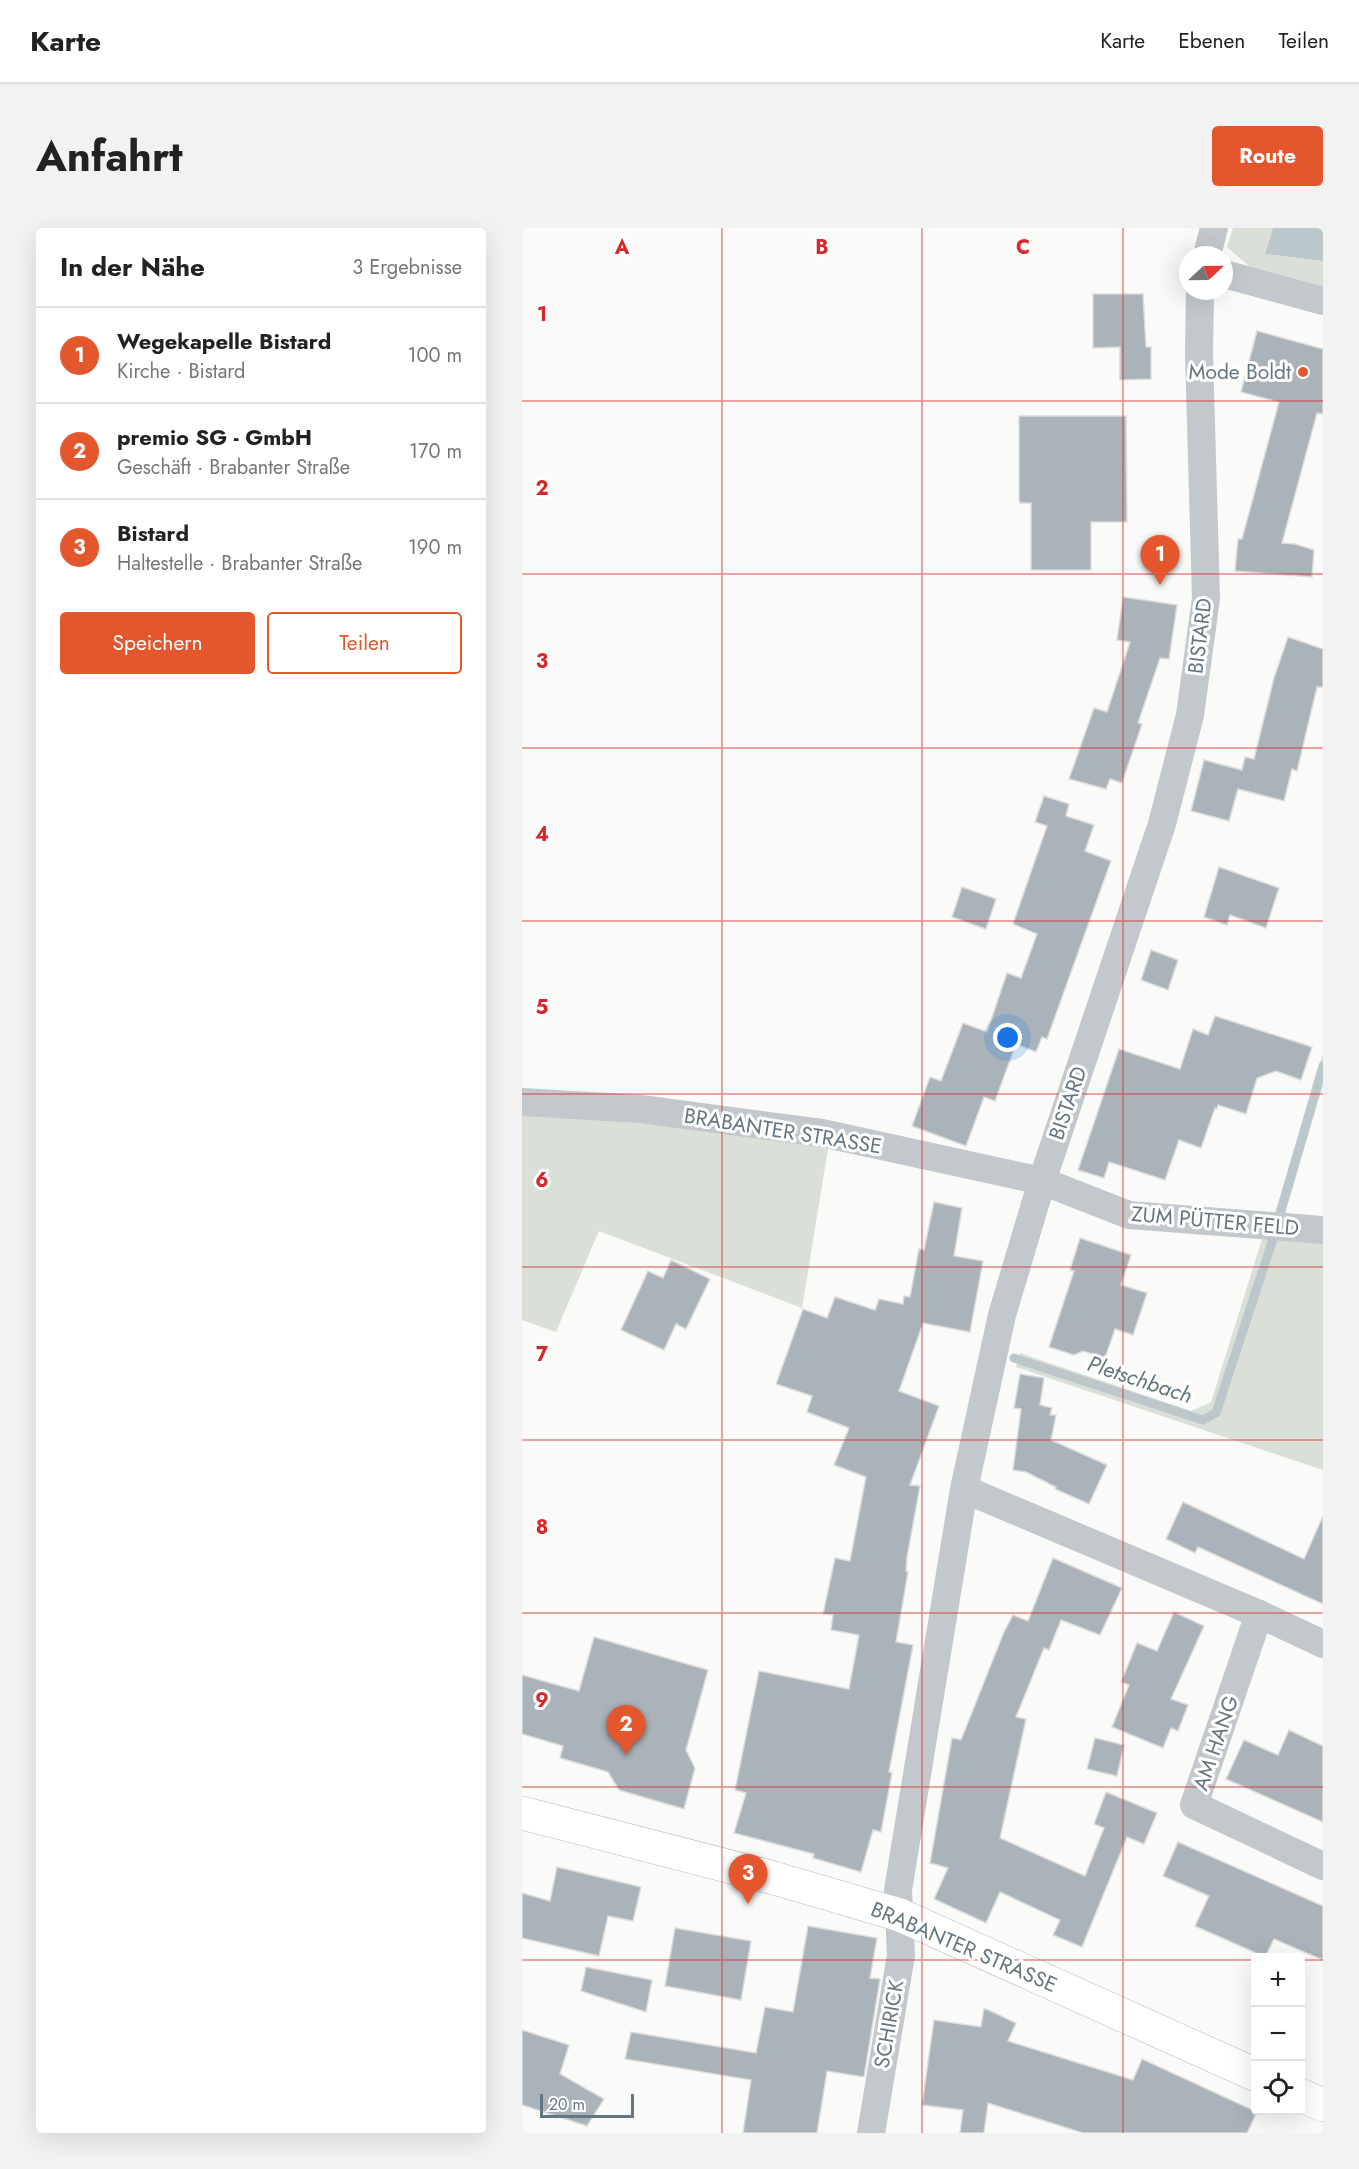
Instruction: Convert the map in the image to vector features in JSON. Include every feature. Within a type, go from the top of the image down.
[{"type":"main road","name":"BRABANTER STRASSE","points":[[522,1813],[774,1878],[900,1915],[1251,2072]]},
{"type":"main road","points":[[1305,2097],[1323,2105]]},
{"type":"street","points":[[1209,246],[1214,228]]},
{"type":"street","points":[[1233,277],[1323,302]]},
{"type":"street","name":"BISTARD","points":[[900,1915],[898,1890],[964,1489],[1002,1315],[1042,1181],[1162,824],[1190,715],[1206,598],[1199,353],[1200,300]]},
{"type":"street","name":"BRABANTER STRASSE","points":[[522,1102],[641,1109],[822,1133],[1042,1181]]},
{"type":"street","name":"ZUM PÜTTER FELD","points":[[1042,1181],[1129,1215],[1323,1230]]},
{"type":"street","points":[[964,1489],[1259,1614],[1323,1644]]},
{"type":"street","name":"AM HANG","points":[[1259,1614],[1194,1805],[1323,1866]]},
{"type":"street","name":"SCHIRICK","points":[[871,2133],[901,1955],[900,1915]]},
{"type":"shaded area","points":[[1233,228],[1273,228],[1265,254],[1323,261],[1323,293],[1259,275],[1233,252],[1233,246],[1227,246]]},
{"type":"shaded area","points":[[1273,228],[1323,228],[1323,261],[1265,254]]},
{"type":"shaded area","points":[[1323,1053],[1323,1085],[1284,1217],[1274,1216]]},
{"type":"shaded area","points":[[522,1109],[730,1127],[828,1149],[802,1308],[599,1231],[556,1332],[522,1320]]},
{"type":"shaded area","points":[[1263,1236],[1323,1240],[1323,1470],[1016,1367],[1020,1353],[1191,1411],[1211,1402]]},
{"type":"building","points":[[1093,294],[1143,294],[1146,347],[1151,347],[1151,379],[1120,380],[1120,347],[1093,348]]},
{"type":"building","points":[[1257,331],[1323,349],[1323,414],[1317,413],[1282,543],[1295,544],[1314,550],[1312,577],[1235,571],[1238,539],[1242,539],[1279,402],[1241,392]]},
{"type":"building","points":[[1019,416],[1126,416],[1127,522],[1091,522],[1091,570],[1031,570],[1031,503],[1020,503],[1019,499]]},
{"type":"building","points":[[1123,597],[1177,605],[1169,659],[1160,658],[1138,723],[1142,724],[1122,783],[1110,779],[1106,789],[1069,779],[1094,708],[1107,712],[1130,642],[1117,640]]},
{"type":"building","points":[[1288,637],[1323,649],[1323,687],[1317,687],[1297,771],[1292,769],[1284,801],[1238,789],[1229,821],[1191,811],[1204,760],[1242,770],[1245,757],[1254,759],[1274,678]]},
{"type":"building","points":[[1044,796],[1069,804],[1066,816],[1094,825],[1085,851],[1111,861],[1047,1039],[1042,1037],[1036,1052],[1016,1044],[995,1101],[984,1097],[966,1146],[912,1126],[930,1077],[941,1081],[963,1023],[987,1032],[1007,973],[1021,978],[1037,934],[1013,924],[1047,826],[1035,822]]},
{"type":"building","points":[[1219,867],[1279,888],[1266,928],[1230,915],[1227,925],[1204,917]]},
{"type":"building","points":[[962,887],[996,899],[986,929],[952,917]]},
{"type":"building","points":[[1151,950],[1178,960],[1168,990],[1141,980]]},
{"type":"building","points":[[1215,1016],[1312,1047],[1301,1080],[1276,1071],[1257,1078],[1246,1114],[1218,1105],[1201,1148],[1179,1140],[1165,1180],[1109,1162],[1104,1178],[1078,1170],[1119,1049],[1180,1069],[1193,1029],[1208,1035]]},
{"type":"building","points":[[934,1202],[962,1208],[954,1256],[983,1261],[970,1332],[923,1323],[899,1391],[939,1406],[910,1485],[920,1486],[907,1557],[906,1571],[908,1572],[896,1642],[913,1645],[889,1772],[892,1773],[881,1832],[873,1830],[861,1872],[813,1858],[814,1854],[734,1833],[746,1793],[735,1790],[759,1671],[849,1689],[859,1635],[831,1630],[833,1615],[823,1614],[835,1558],[850,1561],[866,1477],[834,1465],[849,1428],[807,1412],[812,1396],[776,1384],[803,1309],[827,1318],[835,1297],[875,1310],[879,1299],[903,1304],[904,1296],[910,1297],[919,1249],[924,1250]]},
{"type":"building","points":[[1080,1238],[1131,1255],[1121,1285],[1147,1293],[1133,1335],[1115,1329],[1105,1358],[1083,1351],[1074,1355],[1049,1347],[1074,1271],[1070,1270]]},
{"type":"building","points":[[671,1260],[710,1279],[686,1329],[676,1324],[664,1350],[621,1330],[648,1271],[663,1278]]},
{"type":"building","points":[[1020,1374],[1044,1378],[1040,1405],[1052,1408],[1050,1415],[1056,1415],[1051,1440],[1107,1465],[1089,1504],[1055,1489],[1056,1487],[1026,1472],[1013,1470],[1021,1409],[1014,1408]]},
{"type":"building","points":[[1183,1502],[1304,1559],[1323,1516],[1323,1604],[1198,1547],[1195,1553],[1166,1539]]},
{"type":"building","points":[[1053,1558],[1122,1588],[1100,1635],[1061,1620],[1049,1650],[1044,1648],[1016,1717],[1026,1719],[1000,1838],[1085,1876],[1104,1828],[1094,1824],[1106,1792],[1157,1813],[1144,1844],[1127,1837],[1082,1947],[1053,1935],[1060,1920],[1000,1892],[986,1923],[934,1899],[948,1868],[930,1863],[952,1738],[961,1740],[1013,1615],[1028,1621]]},
{"type":"building","points":[[1174,1612],[1204,1626],[1171,1699],[1188,1705],[1178,1731],[1171,1728],[1163,1748],[1112,1727],[1129,1685],[1121,1682],[1137,1643],[1157,1651]]},
{"type":"building","points":[[594,1637],[708,1670],[686,1750],[695,1768],[684,1809],[619,1790],[608,1772],[560,1758],[563,1746],[522,1734],[522,1675],[579,1691]]},
{"type":"building","points":[[1289,1730],[1323,1746],[1323,1822],[1226,1779],[1244,1740],[1278,1755]]},
{"type":"building","points":[[1095,1738],[1124,1745],[1117,1776],[1087,1769]]},
{"type":"building","points":[[1178,1842],[1323,1906],[1323,1960],[1274,1939],[1267,1953],[1256,1953],[1195,1926],[1209,1896],[1163,1876]]},
{"type":"building","points":[[557,1867],[641,1887],[633,1921],[608,1916],[599,1956],[522,1938],[522,1893],[550,1901]]},
{"type":"building","points":[[808,1926],[877,1938],[870,1978],[880,1979],[864,2077],[827,2071],[817,2133],[743,2133],[751,2080],[625,2059],[631,2032],[756,2053],[765,2007],[793,2012]]},
{"type":"building","points":[[675,1928],[751,1941],[741,2000],[665,1986]]},
{"type":"building","points":[[586,1967],[652,1980],[646,2012],[581,1991]]},
{"type":"building","points":[[984,2008],[1016,2023],[1008,2041],[1133,2080],[1142,2059],[1251,2109],[1251,2115],[1256,2115],[1247,2133],[1083,2133],[988,2103],[984,2133],[960,2133],[963,2110],[922,2105],[934,2020],[981,2027]]},
{"type":"building","points":[[522,2030],[569,2045],[560,2074],[604,2099],[587,2126],[522,2105]]},
{"type":"waterway","name":"Pletschbach","points":[[1280,1214],[1323,1066]]},
{"type":"waterway","name":"Pletschbach","points":[[1014,1358],[1203,1420],[1216,1413],[1273,1239]]},
{"type":"place","name":"Mode Boldt","points":[[1303,372]]},
{"type":"place","name":"Wegekapelle Bistard","points":[[1160,585]]},
{"type":"place","name":"premio SG - GmbH","points":[[626,1755]]},
{"type":"place","name":"Bistard","points":[[748,1904]]}]
